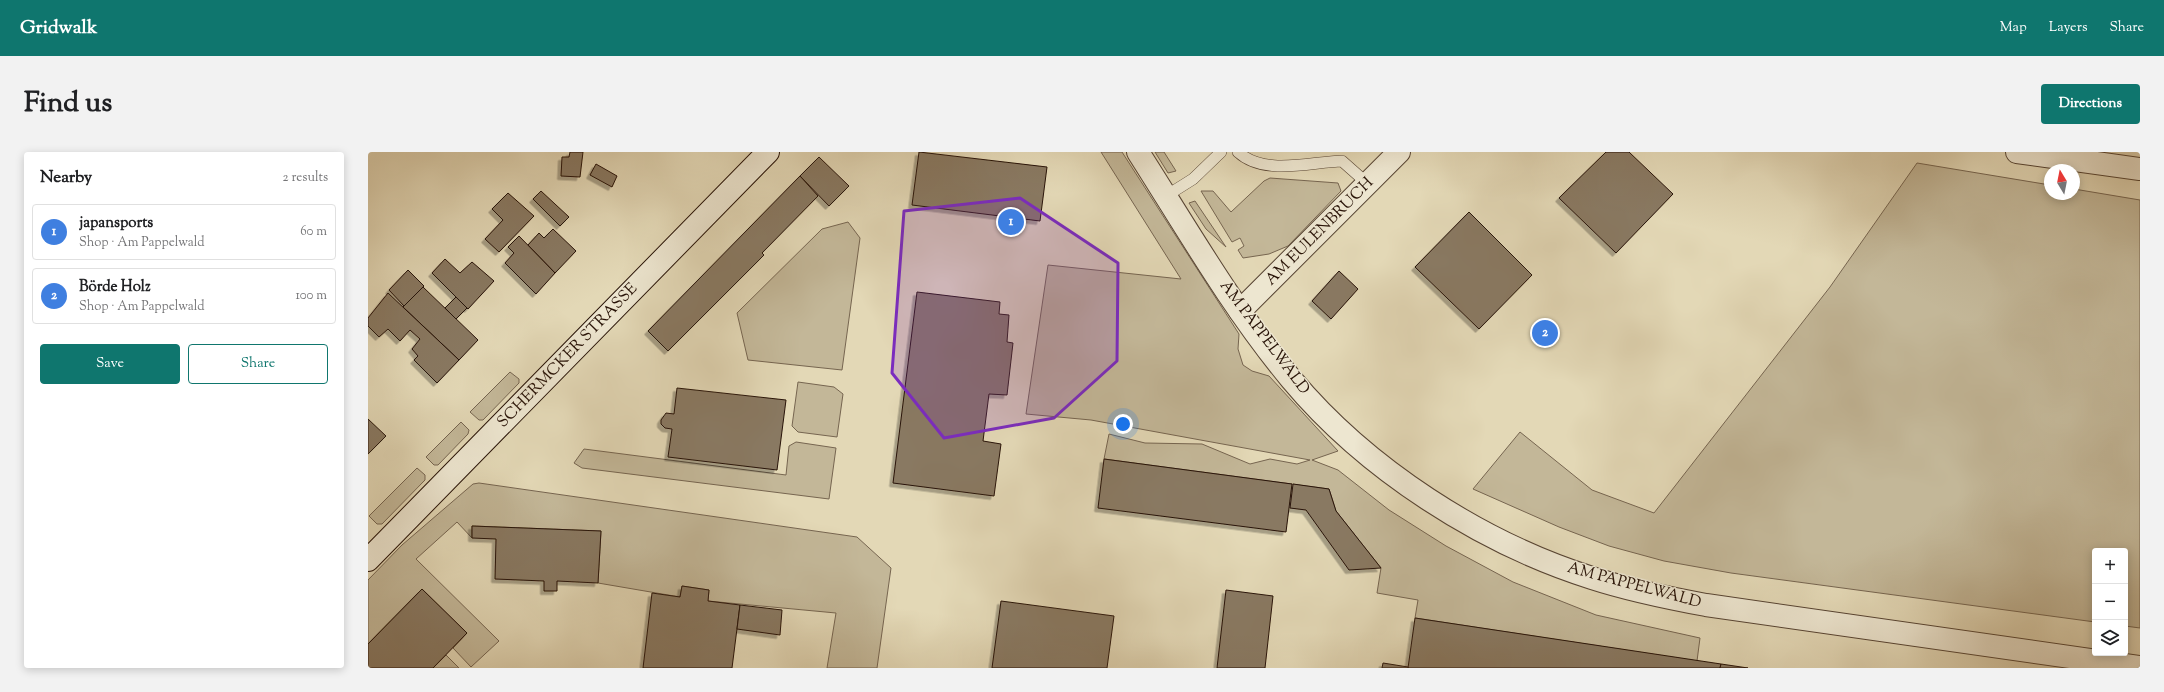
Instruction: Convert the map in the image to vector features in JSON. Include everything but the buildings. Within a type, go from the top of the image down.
[{"type":"street","name":"SCHERMCKER STRASSE","points":[[368,560],[768,152]]},
{"type":"street","name":"AM PAPPELWALD","points":[[1138,152],[1240,311],[1292,379],[1334,423],[1365,451],[1429,500],[1498,539],[1551,564],[1592,579],[1649,594],[1706,605],[2140,667]]},
{"type":"street","name":"AM EULENBRUCH","points":[[1240,311],[1399,152]]},
{"type":"street","points":[[2017,152],[2140,169]]},
{"type":"lane","points":[[1166,196],[1193,178],[1222,152]]},
{"type":"lane","points":[[1238,152],[1247,160],[1288,167],[1342,161],[1368,184]]},
{"type":"highlighted area","points":[[1020,198],[1118,263],[1117,361],[1054,418],[944,438],[892,373],[904,211]]},
{"type":"shaded area","points":[[1101,152],[1122,152],[1239,334],[1238,349],[1243,365],[1252,371],[1269,376],[1338,451],[1312,460],[1338,470],[1389,510],[1446,546],[1513,582],[1596,615],[1700,638],[1697,661],[1415,618],[1418,600],[1377,593],[1381,568],[1336,511],[1329,489],[1104,459],[1109,434],[1145,443],[1202,444],[1250,464],[1270,459],[1297,464],[1310,460],[1091,420],[1026,414],[1048,265],[1181,279]]},
{"type":"shaded area","points":[[1155,152],[1164,152],[1176,171],[1168,173]]},
{"type":"shaded area","points":[[1917,163],[2044,184],[2044,200],[2080,200],[2080,190],[2140,200],[2140,628],[2128,626],[2128,548],[2092,548],[2092,622],[1731,573],[1664,561],[1609,546],[1559,527],[1473,489],[1520,432],[1592,490],[1654,513],[1830,287]]},
{"type":"shaded area","points":[[1270,178],[1338,183],[1341,191],[1288,246],[1269,254],[1243,258],[1238,250],[1244,246],[1240,238],[1232,242],[1201,191],[1213,191],[1231,212],[1264,181]]},
{"type":"shaded area","points":[[1195,201],[1226,247],[1206,229],[1189,203]]},
{"type":"shaded area","points":[[848,222],[860,238],[842,370],[748,360],[737,313],[822,229]]},
{"type":"shaded area","points":[[510,372],[519,379],[519,383],[483,420],[479,420],[470,412]]},
{"type":"shaded area","points":[[798,382],[834,387],[843,394],[837,437],[798,432],[792,426]]},
{"type":"shaded area","points":[[461,422],[469,430],[468,434],[438,465],[434,465],[426,457]]},
{"type":"shaded area","points":[[796,442],[836,448],[829,499],[582,468],[574,463],[584,449],[786,475],[789,446]]},
{"type":"shaded area","points":[[417,468],[425,475],[425,480],[382,524],[377,524],[369,516]]},
{"type":"shaded area","points":[[479,483],[857,537],[891,568],[877,668],[827,668],[836,613],[708,601],[709,590],[682,586],[680,597],[598,583],[601,531],[472,526],[472,538],[457,522],[416,559],[499,641],[471,667],[453,648],[467,633],[422,589],[368,644],[368,580],[402,545],[473,484]]},
{"type":"shaded area","points":[[446,655],[459,668],[433,668]]},
{"type":"place","name":"japansports","points":[[1011,222]]},
{"type":"place","name":"Börde Holz","points":[[1545,333]]}]
